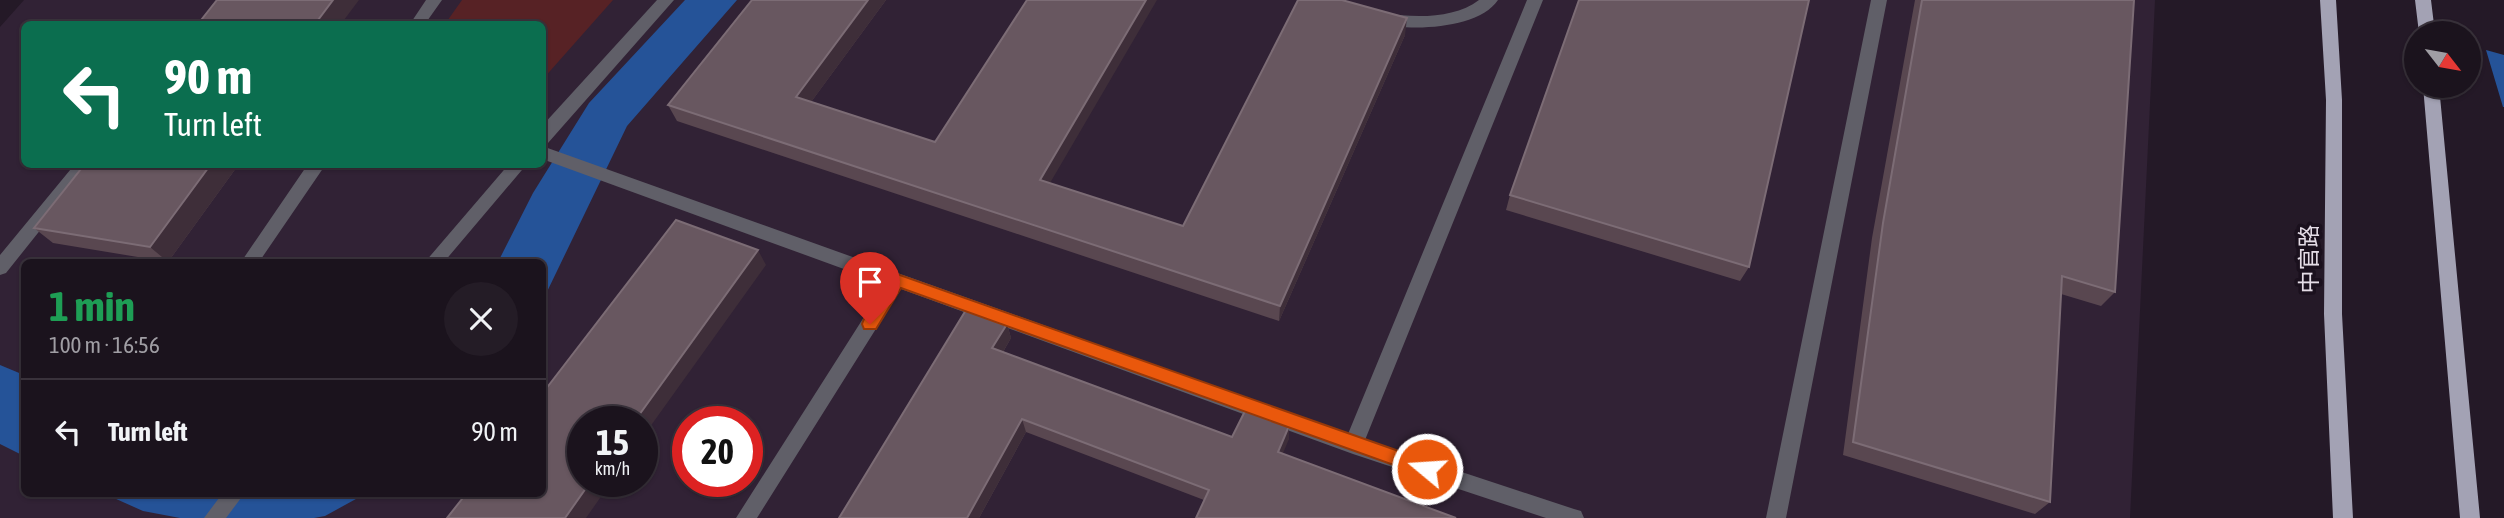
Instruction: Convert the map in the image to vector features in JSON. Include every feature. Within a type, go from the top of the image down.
[{"type":"main road","name":"中官路","points":[[2328,0],[2334,100],[2333,314],[2343,518]]},
{"type":"main road","points":[[2423,0],[2426,21]]},
{"type":"main road","points":[[2432,98],[2470,518]]},
{"type":"lane","points":[[419,21],[434,0]]},
{"type":"lane","points":[[546,134],[666,0]]},
{"type":"lane","points":[[1365,14],[1388,21],[1440,21],[1482,8],[1490,0]]},
{"type":"lane","points":[[1353,445],[1535,0]]},
{"type":"lane","points":[[1776,518],[1879,0]]},
{"type":"lane","points":[[546,153],[1353,445],[1573,518]]},
{"type":"lane","points":[[0,268],[82,168]]},
{"type":"lane","points":[[252,259],[315,168]]},
{"type":"lane","points":[[437,259],[516,168]]},
{"type":"lane","points":[[746,518],[897,280]]},
{"type":"lane","points":[[214,518],[232,497]]},
{"type":"shaded area","points":[[24,0],[2155,0],[2130,518],[0,518],[0,27]]},
{"type":"shaded area","points":[[462,0],[613,0],[546,76],[546,21],[447,21]]},
{"type":"water","points":[[685,0],[737,0],[627,126],[546,294],[546,259],[500,259],[533,193],[589,103]]},
{"type":"water","points":[[2486,50],[2504,55],[2504,107],[2503,107]]},
{"type":"water","points":[[0,365],[21,374],[21,454],[0,444]]},
{"type":"water","points":[[112,497],[360,497],[325,516],[314,518],[180,518],[143,511]]},
{"type":"building","points":[[217,0],[333,0],[317,21],[200,21]]},
{"type":"building","points":[[752,0],[868,0],[796,97],[935,142],[1027,0],[1146,0],[1040,180],[1183,226],[1298,0],[1342,0],[1407,18],[1280,306],[668,105]]},
{"type":"building","points":[[1579,0],[1809,0],[1749,267],[1510,195]]},
{"type":"building","points":[[1922,0],[2134,0],[2115,292],[2062,276],[2050,502],[1853,442],[1883,223]]},
{"type":"building","points":[[82,168],[208,168],[150,247],[34,228]]},
{"type":"building","points":[[676,220],[758,250],[646,406],[567,406],[567,497],[580,497],[565,518],[447,518],[464,497],[546,497],[546,389]]},
{"type":"building","points":[[966,310],[1007,324],[992,348],[1232,437],[1245,411],[1289,426],[1278,452],[1456,518],[1196,518],[1209,490],[1022,419],[967,518],[839,518]]},
{"type":"route","points":[[870,324],[897,280],[1353,445],[1427,469]]}]
